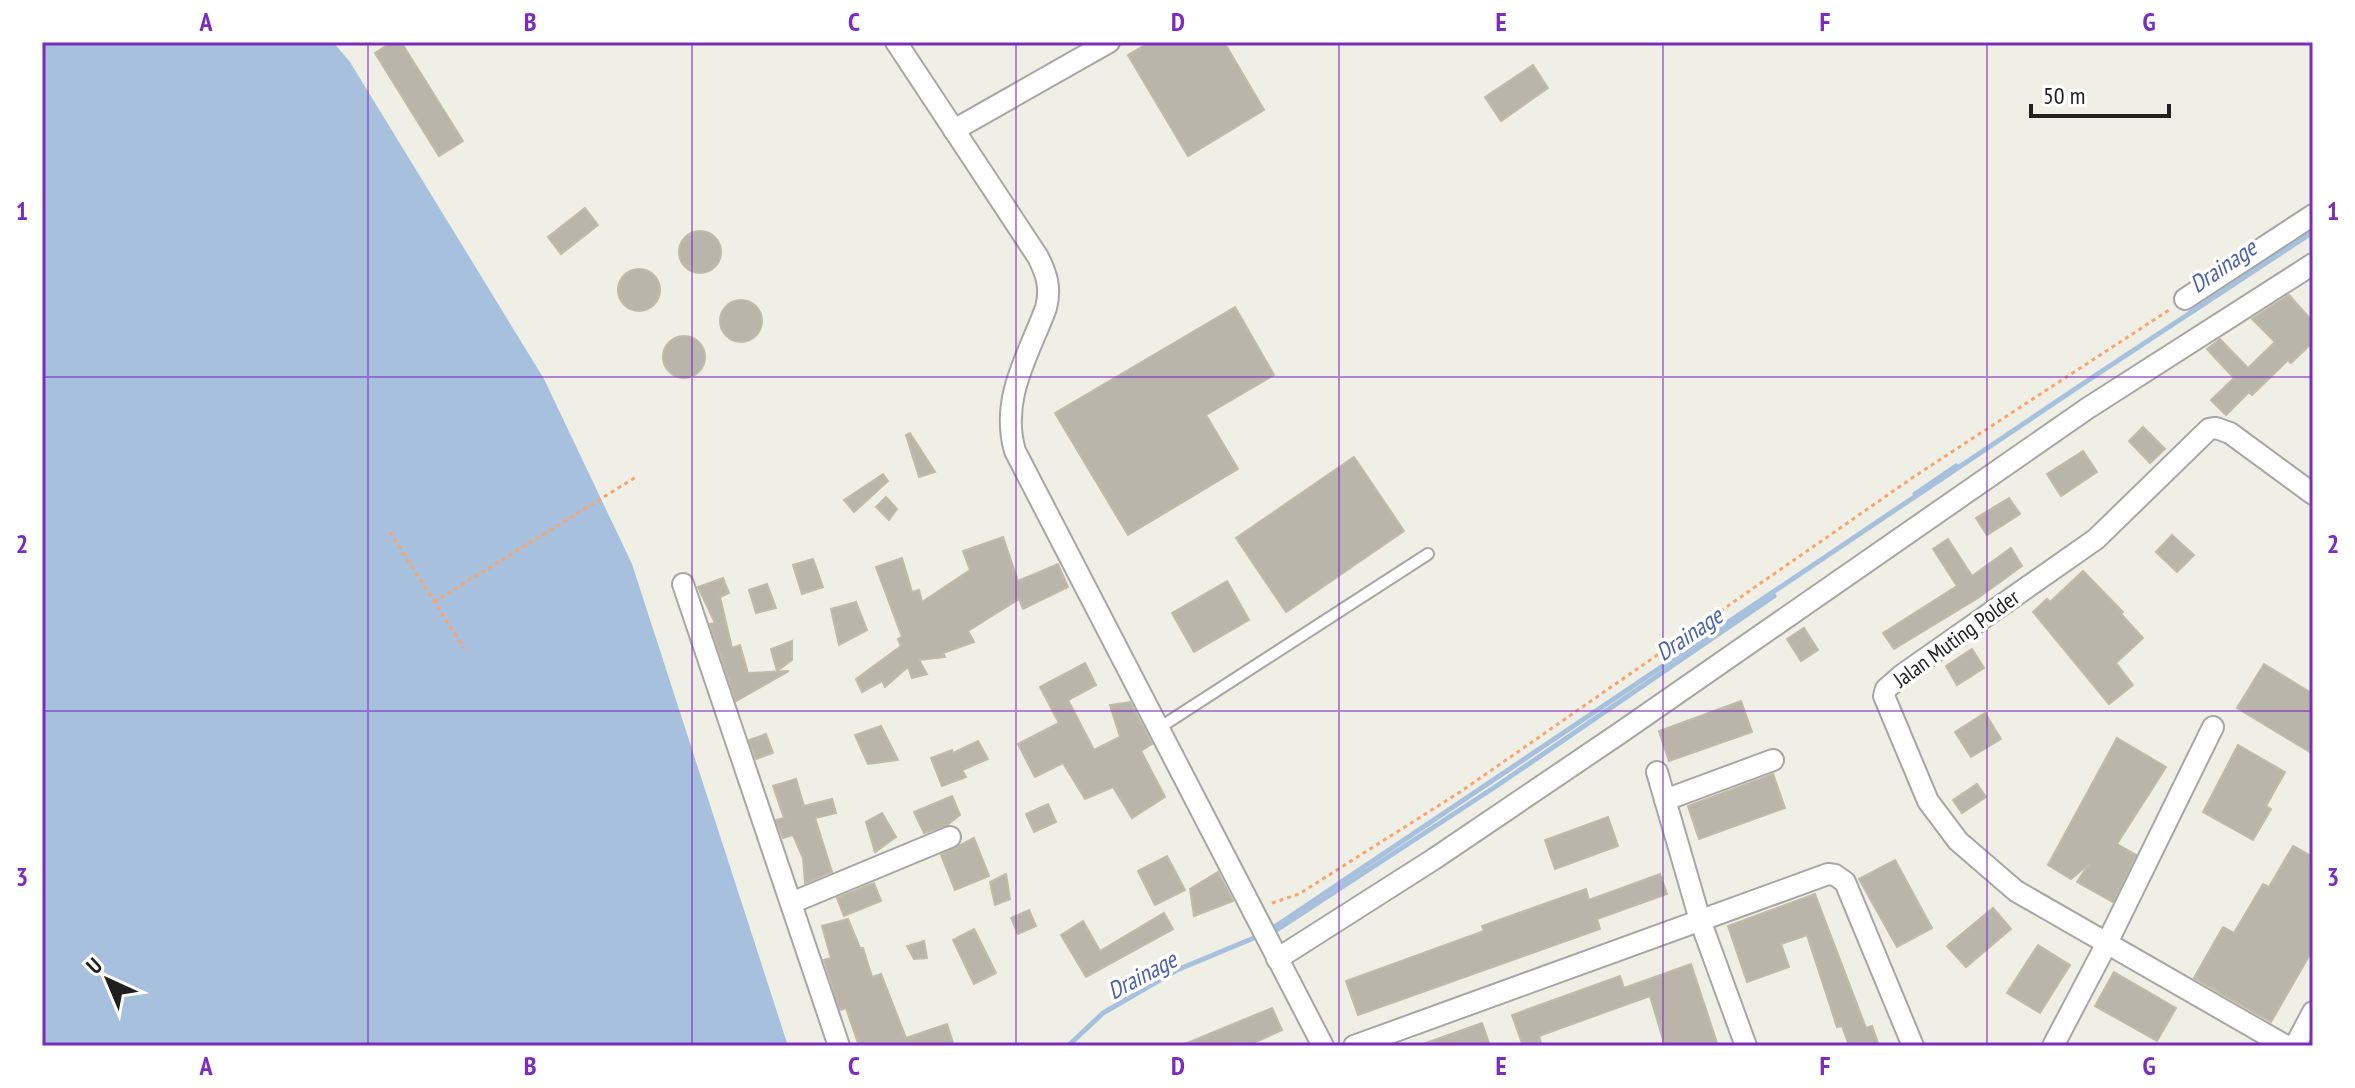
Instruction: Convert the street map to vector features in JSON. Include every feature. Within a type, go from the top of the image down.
[{"type":"street","points":[[896,42],[1046,273],[1050,293],[1046,308],[1011,396],[1009,422],[1015,451],[1323,1046]]},
{"type":"street","points":[[954,130],[1109,42]]},
{"type":"street","points":[[2185,299],[2313,215]]},
{"type":"street","points":[[1273,951],[1434,859],[2088,408],[2313,264]]},
{"type":"street","name":"Jalan Muting Polder","points":[[2286,1046],[2016,891],[1958,841],[1940,819],[1919,782],[1886,706],[1884,692],[1902,675],[2096,539],[2209,429],[2230,433],[2313,494]]},
{"type":"street","points":[[683,584],[839,1046]]},
{"type":"street","points":[[2053,1046],[2213,727]]},
{"type":"street","points":[[1665,800],[1773,760]]},
{"type":"street","points":[[1657,772],[1700,920],[1746,1046]]},
{"type":"street","points":[[791,903],[950,837]]},
{"type":"street","points":[[1354,1046],[1828,874],[1845,882],[1913,1046]]},
{"type":"street","points":[[2295,1046],[2313,1012]]},
{"type":"lane","points":[[1159,728],[1428,554]]},
{"type":"path","points":[[1254,911],[1299,894],[1460,792],[1915,476],[2185,299]]},
{"type":"path","points":[[434,602],[636,477]]},
{"type":"path","points":[[390,532],[464,648]]},
{"type":"water","points":[[42,42],[333,42],[350,62],[544,379],[632,564],[788,1046],[42,1046]]},
{"type":"building","points":[[392,42],[401,42],[463,141],[439,156],[375,53]]},
{"type":"building","points":[[1150,42],[1224,42],[1264,110],[1188,156],[1128,55]]},
{"type":"building","points":[[1533,65],[1548,88],[1501,121],[1485,97]]},
{"type":"building","points":[[585,208],[598,225],[561,254],[548,237]]},
{"type":"building","points":[[700,231],[715,237],[721,252],[715,267],[700,273],[685,267],[679,252],[685,237]]},
{"type":"building","points":[[639,269],[654,275],[660,290],[654,305],[639,311],[624,305],[618,290],[624,275]]},
{"type":"building","points":[[2289,295],[2313,322],[2313,342],[2291,363],[2288,360],[2252,395],[2249,392],[2226,415],[2211,400],[2234,378],[2207,349],[2220,339],[2248,368],[2275,342],[2252,319]]},
{"type":"building","points":[[741,300],[756,306],[762,321],[756,336],[741,342],[726,336],[720,321],[726,306]]},
{"type":"building","points":[[1235,307],[1274,375],[1206,415],[1238,469],[1128,535],[1055,413]]},
{"type":"building","points":[[684,336],[699,342],[705,357],[699,372],[684,378],[669,372],[663,357],[669,342]]},
{"type":"building","points":[[2143,427],[2165,449],[2150,463],[2129,441]]},
{"type":"building","points":[[910,433],[935,472],[919,477],[906,435]]},
{"type":"building","points":[[2083,451],[2097,472],[2061,496],[2047,474]]},
{"type":"building","points":[[1354,457],[1404,531],[1286,612],[1236,538]]},
{"type":"building","points":[[883,474],[888,481],[854,512],[844,500]]},
{"type":"building","points":[[886,497],[897,509],[889,520],[876,507]]},
{"type":"building","points":[[2009,498],[2020,514],[1987,535],[1976,518]]},
{"type":"building","points":[[2172,535],[2194,555],[2177,572],[2156,552]]},
{"type":"building","points":[[1003,537],[1018,581],[1058,564],[1068,587],[1023,609],[1019,599],[968,631],[974,642],[943,653],[945,657],[919,660],[927,674],[912,678],[908,667],[885,687],[882,681],[862,692],[856,679],[901,646],[898,639],[902,637],[876,567],[902,558],[912,592],[919,590],[922,602],[970,570],[963,551]]},
{"type":"building","points":[[1948,539],[1972,576],[2011,548],[2022,566],[1978,598],[1894,649],[1883,633],[1957,586],[1933,549]]},
{"type":"building","points":[[813,559],[823,587],[802,594],[793,565]]},
{"type":"building","points":[[2083,571],[2123,612],[2121,614],[2143,638],[2116,663],[2133,685],[2109,704],[2033,612],[2047,599],[2050,602]]},
{"type":"building","points":[[723,578],[729,593],[720,597],[732,648],[740,645],[748,673],[789,671],[736,701],[710,624],[715,623],[698,587]]},
{"type":"building","points":[[1227,581],[1249,620],[1194,652],[1172,613]]},
{"type":"building","points":[[767,584],[776,608],[756,613],[749,590]]},
{"type":"building","points":[[856,602],[867,630],[839,645],[831,609]]},
{"type":"building","points":[[1804,628],[1818,650],[1801,661],[1787,639]]},
{"type":"building","points":[[792,641],[792,660],[777,671],[771,649]]},
{"type":"building","points":[[1972,649],[1984,668],[1957,685],[1946,666]]},
{"type":"building","points":[[1085,663],[1096,685],[1068,700],[1094,750],[1120,737],[1110,705],[1130,702],[1152,744],[1141,751],[1165,797],[1132,818],[1113,787],[1085,799],[1063,763],[1035,777],[1018,744],[1059,723],[1040,687]]},
{"type":"building","points":[[2264,664],[2313,694],[2313,754],[2237,708]]},
{"type":"building","points":[[1741,701],[1752,732],[1669,761],[1659,731]]},
{"type":"building","points":[[1985,713],[2001,739],[1971,757],[1955,732]]},
{"type":"building","points":[[881,726],[898,760],[868,764],[855,735]]},
{"type":"building","points":[[766,734],[773,753],[756,759],[749,740]]},
{"type":"building","points":[[2117,738],[2166,767],[2117,844],[2136,855],[2113,902],[2077,882],[2089,864],[2071,879],[2048,865]]},
{"type":"building","points":[[978,741],[988,759],[962,770],[966,777],[942,786],[931,758],[952,750],[953,753]]},
{"type":"building","points":[[2238,745],[2285,772],[2266,806],[2271,809],[2253,840],[2203,812]]},
{"type":"building","points":[[1773,774],[1785,808],[1699,839],[1688,806]]},
{"type":"building","points":[[796,779],[804,806],[832,799],[836,813],[815,818],[832,872],[805,883],[803,858],[793,835],[783,838],[776,820],[784,818],[773,786]]},
{"type":"building","points":[[1977,784],[1986,797],[1962,813],[1953,800]]},
{"type":"building","points":[[952,796],[960,815],[947,825],[924,833],[914,812]]},
{"type":"building","points":[[1048,804],[1056,822],[1034,832],[1026,814]]},
{"type":"building","points":[[882,813],[896,837],[875,852],[866,822]]},
{"type":"building","points":[[1608,817],[1618,846],[1555,869],[1545,840]]},
{"type":"building","points":[[974,838],[989,876],[955,890],[941,855]]},
{"type":"building","points":[[2293,846],[2313,857],[2313,949],[2271,1022],[2194,978],[2223,927],[2234,933],[2263,884],[2269,887]]},
{"type":"building","points":[[1167,856],[1185,890],[1155,905],[1138,871]]},
{"type":"building","points":[[1895,860],[1932,928],[1897,947],[1859,879]]},
{"type":"building","points":[[1218,872],[1233,901],[1194,916],[1190,889]]},
{"type":"building","points":[[1006,874],[1010,899],[995,905],[990,882]]},
{"type":"building","points":[[1660,874],[1667,894],[1597,919],[1600,929],[1358,1015],[1346,981],[1484,931],[1482,926],[1586,889],[1589,900]]},
{"type":"building","points":[[874,883],[881,901],[844,916],[837,898]]},
{"type":"building","points":[[1815,894],[1866,1028],[1872,1026],[1879,1046],[1849,1046],[1842,1026],[1837,1027],[1807,935],[1781,944],[1789,967],[1747,982],[1728,926]]},
{"type":"building","points":[[1993,908],[2011,929],[1966,967],[1947,946]]},
{"type":"building","points":[[1029,910],[1036,926],[1018,934],[1011,918]]},
{"type":"building","points":[[1164,913],[1173,929],[1086,977],[1061,935],[1083,921],[1100,951]]},
{"type":"building","points":[[848,919],[860,948],[863,948],[872,977],[881,974],[906,1038],[947,1024],[954,1046],[859,1046],[846,1008],[840,1010],[824,960],[831,958],[822,926]]},
{"type":"building","points":[[974,929],[996,973],[974,984],[953,940]]},
{"type":"building","points":[[924,941],[927,958],[914,959],[907,946]]},
{"type":"building","points":[[2038,945],[2070,965],[2040,1013],[2007,993]]},
{"type":"building","points":[[1691,964],[1718,1046],[1665,1046],[1650,996],[1539,1036],[1542,1046],[1523,1046],[1512,1015],[1620,976],[1624,988]]},
{"type":"building","points":[[2114,972],[2176,1008],[2157,1041],[2095,1006]]},
{"type":"building","points":[[1272,1008],[1282,1030],[1247,1046],[1180,1046]]},
{"type":"building","points":[[1482,1023],[1490,1046],[1423,1046],[1423,1044]]},
{"type":"waterway","name":"Drainage","points":[[2241,276],[2313,228]]},
{"type":"waterway","name":"Drainage","points":[[1270,930],[2313,232]]},
{"type":"waterway","name":"Drainage","points":[[1915,494],[1956,466]]},
{"type":"waterway","name":"Drainage","points":[[1278,929],[1498,785],[1774,596]]},
{"type":"waterway","name":"Drainage","points":[[1068,1046],[1103,1013],[1177,970],[1261,935]]}]
